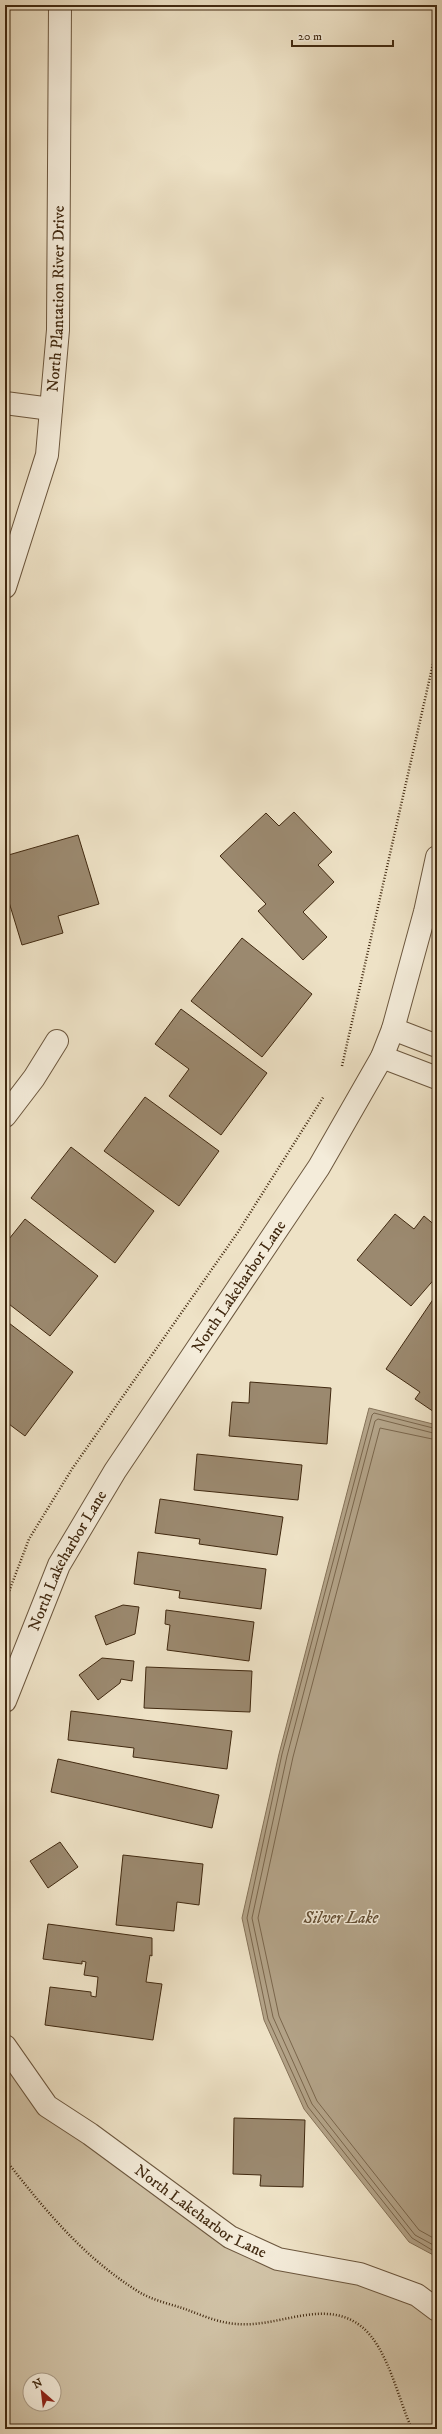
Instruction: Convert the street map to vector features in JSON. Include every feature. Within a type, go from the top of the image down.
[{"type":"street","name":"North Plantation River Drive","points":[[5,587],[47,455],[58,330],[60,5]]},
{"type":"street","points":[[5,403],[51,409]]},
{"type":"street","name":"North Lakeharbor Lane","points":[[5,1701],[59,1565],[115,1471],[319,1167],[382,1057],[393,1029],[425,912],[437,857]]},
{"type":"street","points":[[393,1029],[437,1046]]},
{"type":"street","points":[[5,1116],[34,1078],[57,1041]]},
{"type":"street","points":[[382,1057],[437,1078]]},
{"type":"street","name":"North Lakeharbor Lane","points":[[5,2046],[47,2106],[90,2134],[230,2238],[278,2258],[360,2274],[417,2295],[437,2310]]},
{"type":"path","points":[[341,1069],[437,646]]},
{"type":"path","points":[[5,1602],[29,1539],[72,1470],[238,1232],[324,1095]]},
{"type":"path","points":[[5,2159],[39,2202],[75,2243],[140,2293],[204,2316],[236,2324],[264,2324],[318,2313],[342,2314],[362,2327],[375,2342],[391,2375],[412,2429]]},
{"type":"shaded area","points":[[5,2041],[47,2107],[230,2237],[437,2310],[437,2429],[5,2429]]},
{"type":"water","name":"Silver Lake","points":[[369,1408],[437,1425],[437,2257],[409,2242],[304,2109],[264,2020],[242,1918],[279,1754]]},
{"type":"building","points":[[294,812],[332,852],[318,865],[334,882],[303,912],[327,937],[303,960],[258,911],[266,904],[220,856],[266,813],[279,826]]},
{"type":"building","points":[[78,835],[99,904],[58,916],[63,933],[22,945],[5,889],[5,856]]},
{"type":"building","points":[[242,938],[312,994],[262,1057],[191,1001]]},
{"type":"building","points":[[181,1009],[267,1073],[221,1135],[169,1096],[189,1069],[155,1044]]},
{"type":"building","points":[[145,1097],[219,1151],[179,1206],[104,1151]]},
{"type":"building","points":[[71,1147],[154,1211],[115,1263],[31,1198]]},
{"type":"building","points":[[395,1214],[414,1229],[424,1216],[437,1227],[437,1276],[411,1306],[357,1260]]},
{"type":"building","points":[[25,1219],[98,1276],[50,1336],[5,1301],[5,1244]]},
{"type":"building","points":[[436,1295],[437,1414],[415,1399],[420,1392],[386,1369]]},
{"type":"building","points":[[5,1320],[73,1372],[25,1436],[5,1421]]},
{"type":"building","points":[[250,1382],[331,1388],[327,1444],[229,1436],[232,1402],[249,1403]]},
{"type":"building","points":[[197,1454],[302,1465],[298,1500],[194,1490]]},
{"type":"building","points":[[160,1499],[283,1517],[277,1555],[199,1544],[200,1539],[155,1533]]},
{"type":"building","points":[[138,1552],[266,1569],[261,1609],[179,1598],[180,1591],[134,1584]]},
{"type":"building","points":[[123,1605],[139,1607],[135,1634],[106,1645],[95,1616]]},
{"type":"building","points":[[166,1610],[254,1622],[249,1661],[167,1650],[170,1625],[165,1624]]},
{"type":"building","points":[[102,1658],[134,1661],[132,1681],[121,1679],[120,1683],[98,1700],[79,1675]]},
{"type":"building","points":[[146,1667],[252,1671],[250,1712],[144,1708]]},
{"type":"building","points":[[71,1711],[232,1731],[227,1769],[133,1757],[134,1748],[68,1740]]},
{"type":"building","points":[[58,1759],[219,1795],[212,1828],[51,1792]]},
{"type":"building","points":[[60,1842],[78,1867],[48,1888],[30,1861]]},
{"type":"building","points":[[123,1855],[203,1864],[199,1905],[177,1902],[174,1931],[116,1925]]},
{"type":"building","points":[[48,1924],[152,1938],[152,1956],[150,1955],[146,1982],[162,1984],[153,2040],[45,2025],[50,1987],[91,1992],[91,1996],[96,1997],[98,1977],[84,1975],[86,1962],[82,1961],[82,1964],[43,1959]]},
{"type":"building","points":[[234,2118],[305,2120],[303,2187],[260,2186],[261,2175],[233,2174]]}]
